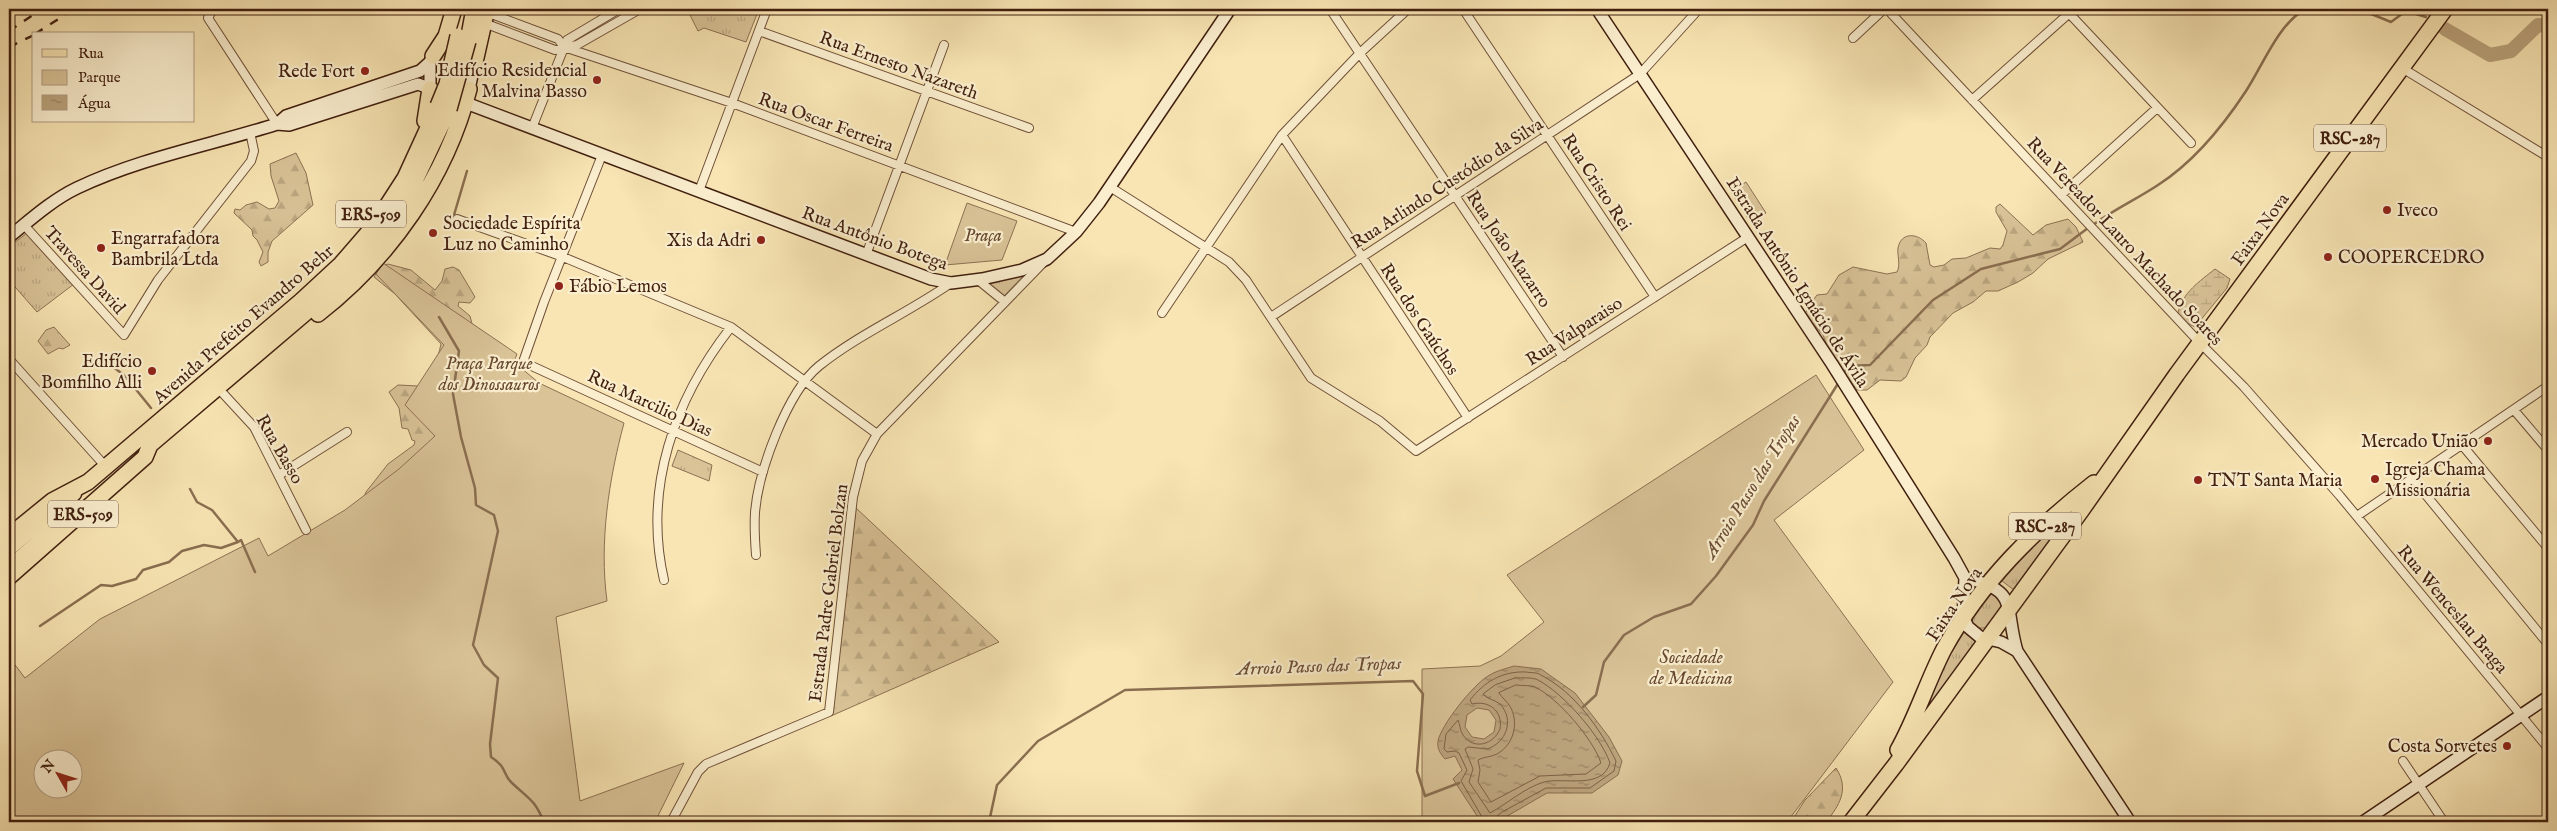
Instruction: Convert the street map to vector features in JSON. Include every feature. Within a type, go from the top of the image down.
[{"type":"highway","points":[[432,59],[446,36],[454,9]]},
{"type":"highway","name":"Avenida Prefeito Evandro Behr","points":[[9,536],[52,501],[88,482],[350,271],[385,228],[414,183],[446,104],[463,38],[463,9]]},
{"type":"highway","name":"Faixa Nova","points":[[1851,822],[1987,640],[2107,472],[2445,9]]},
{"type":"highway","name":"Avenida Prefeito Evandro Behr","points":[[463,38],[483,13]]},
{"type":"highway","name":"ERS-509","points":[[476,62],[483,13]]},
{"type":"highway","name":"ERS-509","points":[[430,88],[425,120],[386,194],[345,248],[288,303],[283,324],[312,318],[349,290],[398,233],[419,204],[440,166],[462,118],[467,96]]},
{"type":"highway","name":"Avenida Prefeito Evandro Behr","points":[[9,577],[145,458],[150,445],[218,388],[283,324]]},
{"type":"highway","name":"Faixa Nova","points":[[1875,789],[1903,742],[1932,676],[1963,617],[1986,584],[2020,548],[2107,472]]},
{"type":"main road","name":"Avenida Prefeito Evandro Behr","points":[[9,566],[150,445]]},
{"type":"main road","name":"Avenida Prefeito Evandro Behr","points":[[9,550],[88,482]]},
{"type":"street","points":[[213,9],[208,18],[277,124]]},
{"type":"street","points":[[532,128],[567,40],[619,9]]},
{"type":"street","points":[[483,13],[555,50],[577,46],[640,9]]},
{"type":"street","points":[[699,191],[767,9]]},
{"type":"street","name":"Rua Antônio Botega","points":[[430,88],[446,104],[467,96],[488,112],[866,255],[931,279],[950,283],[978,280],[1022,270],[1047,259],[1076,232],[1110,187],[1230,9]]},
{"type":"street","name":"Rua João Mazarro","points":[[1330,9],[1563,357]]},
{"type":"street","points":[[1162,313],[1282,135],[1360,53],[1408,9]]},
{"type":"street","name":"Rua Cristo Rei","points":[[1463,9],[1655,297]]},
{"type":"street","name":"Estrada Antônio Ignácio de Ávila","points":[[1597,9],[1838,372],[1965,578]]},
{"type":"street","name":"Rua Arlindo Custódio da Silva","points":[[1271,317],[1640,74],[1699,9]]},
{"type":"street","points":[[1854,38],[1886,9]]},
{"type":"street","name":"Rua Vereador Lauro Machado Soares","points":[[1886,9],[2200,344],[2244,387],[2340,496]]},
{"type":"street","points":[[1972,100],[2070,10],[2157,108],[2191,143]]},
{"type":"street","name":"Rua Ernesto Nazareth","points":[[759,31],[1029,128]]},
{"type":"street","points":[[866,255],[944,45]]},
{"type":"street","points":[[9,237],[76,188],[116,173],[277,124],[289,125],[420,71],[447,47],[458,47],[468,52],[476,62]]},
{"type":"street","name":"Rua Oscar Ferreira","points":[[564,47],[732,103],[1076,232]]},
{"type":"street","name":"ERS-509","points":[[430,88],[432,59]]},
{"type":"street","name":"ERS-509","points":[[467,96],[476,62]]},
{"type":"street","points":[[2402,68],[2548,157]]},
{"type":"street","points":[[338,104],[418,84],[430,88]]},
{"type":"street","points":[[2061,196],[2157,108]]},
{"type":"street","name":"Travessa David","points":[[24,225],[124,335],[158,280],[251,161],[254,151],[250,132]]},
{"type":"street","name":"Rua dos Gaúchos","points":[[1282,135],[1468,418]]},
{"type":"street","points":[[563,257],[602,155]]},
{"type":"street","points":[[1110,187],[1228,262],[1246,280],[1271,317]]},
{"type":"street","points":[[457,219],[563,257],[731,327],[877,434]]},
{"type":"street","name":"Rua Valparaiso","points":[[1271,317],[1311,378],[1380,421],[1416,451],[1748,237]]},
{"type":"street","name":"Rua Marcilio Dias","points":[[563,257],[524,362],[763,472]]},
{"type":"street","name":"Estrada Padre Gabriel Bolzan","points":[[671,822],[698,772],[706,764],[829,712],[853,497],[862,461],[877,434],[1047,259]]},
{"type":"street","points":[[978,280],[1005,302]]},
{"type":"street","points":[[756,555],[755,512],[763,472],[776,432],[805,380],[835,354],[950,283]]},
{"type":"street","points":[[664,580],[656,538],[656,504],[668,445],[691,390],[706,362],[731,327]]},
{"type":"street","points":[[9,359],[106,467]]},
{"type":"street","points":[[2357,516],[2548,386]]},
{"type":"street","name":"Rua Basso","points":[[218,388],[254,427],[306,530]]},
{"type":"street","points":[[2514,410],[2548,450]]},
{"type":"street","points":[[279,475],[347,432]]},
{"type":"street","points":[[2462,445],[2548,548]]},
{"type":"street","points":[[2412,478],[2548,644]]},
{"type":"street","name":"Rua Wenceslau Braga","points":[[2340,496],[2548,748]]},
{"type":"street","points":[[2017,651],[2001,642],[1987,640],[1973,632],[1963,617],[1965,578],[1986,584],[2005,597],[2010,608],[2013,636],[2017,651],[2130,822]]},
{"type":"street","points":[[2363,822],[2548,697]]},
{"type":"street","points":[[2403,761],[2444,822]]},
{"type":"green space","points":[[687,9],[759,9],[746,42],[704,28],[698,31]]},
{"type":"green space","points":[[296,153],[306,173],[313,205],[272,241],[268,252],[268,262],[261,266],[259,262],[263,252],[253,236],[252,230],[234,213],[235,209],[240,210],[246,205],[257,202],[269,209],[275,208],[279,201],[271,176],[270,164]]},
{"type":"green space","points":[[1746,182],[1766,213],[1751,223],[1731,192]]},
{"type":"green space","name":"Praça","points":[[967,203],[1017,221],[1002,260],[945,265]]},
{"type":"green space","points":[[2000,204],[2033,235],[2046,225],[2068,219],[2076,227],[2083,242],[2048,259],[2033,273],[2018,282],[1998,291],[1986,291],[1973,302],[1953,313],[1930,337],[1927,345],[1915,358],[1906,377],[1901,381],[1880,380],[1867,390],[1857,390],[1830,354],[1823,335],[1805,314],[1809,306],[1814,304],[1814,299],[1817,295],[1827,294],[1839,275],[1853,267],[1887,274],[1897,272],[1899,266],[1898,248],[1902,239],[1906,237],[1918,237],[1926,243],[1930,265],[1934,267],[1944,265],[1952,259],[1966,258],[1990,248],[2000,249],[2007,231],[1996,212],[1996,207]]},
{"type":"green space","points":[[27,233],[74,284],[37,312],[9,280],[9,247]]},
{"type":"green space","name":"Praça Parque dos Dinossauros","points":[[383,263],[517,354],[514,362],[539,383],[624,423],[614,466],[607,511],[604,556],[607,601],[556,617],[580,801],[684,763],[655,822],[11,822],[9,820],[9,657],[25,678],[100,619],[259,538],[268,556],[345,510],[399,469],[435,436],[405,405],[444,345],[376,274]]},
{"type":"green space","points":[[388,264],[411,270],[435,290],[442,281],[445,269],[453,267],[459,270],[475,297],[470,303],[459,302],[458,306],[470,316],[487,382],[331,547],[359,511],[366,492],[388,464],[414,445],[415,441],[412,440],[408,429],[402,428],[399,408],[389,392],[398,385],[418,386],[433,367],[441,344],[395,294],[374,277],[380,266]]},
{"type":"green space","points":[[2215,269],[2230,279],[2227,288],[2195,327],[2187,323],[2178,313],[2180,306],[2192,288]]},
{"type":"green space","points":[[1026,273],[1004,296],[988,283]]},
{"type":"green space","points":[[54,327],[70,345],[48,354],[38,341],[46,330]]},
{"type":"green space","name":"Sociedade de Medicina","points":[[1816,375],[1864,450],[1774,520],[1893,682],[1787,822],[1422,822],[1422,669],[1480,666],[1501,656],[1544,622],[1507,575]]},
{"type":"green space","points":[[678,450],[712,465],[709,481],[672,466]]},
{"type":"green space","points":[[2087,493],[2014,590],[1998,578]]},
{"type":"green space","points":[[856,508],[999,642],[831,716]]},
{"type":"green space","points":[[1991,594],[2002,597],[2000,609],[1990,625],[1985,628],[1979,628],[1973,625],[1973,616],[1980,603]]},
{"type":"green space","points":[[1963,627],[1978,640],[1909,738],[1914,723]]},
{"type":"green space","points":[[1836,768],[1842,783],[1841,797],[1835,810],[1826,822],[1791,822],[1805,800]]},
{"type":"water","points":[[1514,666],[1541,669],[1575,693],[1609,737],[1622,761],[1618,775],[1592,793],[1547,793],[1497,822],[1481,822],[1453,779],[1462,770],[1455,756],[1445,759],[1439,751],[1438,741],[1451,716],[1474,688],[1491,674]],"holes":[[[1477,708],[1489,710],[1496,720],[1494,732],[1484,739],[1472,737],[1465,727],[1467,715]]]},
{"type":"waterway","name":"Arroio Passo das Tropas","points":[[2093,225],[2158,185],[2184,166],[2196,154],[2218,130],[2237,104],[2279,34],[2296,15],[2306,9]]},
{"type":"waterway","name":"Arroio Passo das Tropas","points":[[2359,9],[2391,22],[2406,11],[2426,17]]},
{"type":"waterway","name":"Arroio Passo das Tropas","points":[[2445,29],[2490,55],[2511,51],[2538,25],[2548,26]]},
{"type":"waterway","points":[[454,215],[467,171]]},
{"type":"waterway","name":"Arroio Passo das Tropas","points":[[1843,375],[1848,366],[1870,365],[1933,300],[1981,269],[2060,249],[2088,228]]},
{"type":"waterway","points":[[439,317],[459,351],[453,394],[461,437],[475,488],[476,505],[494,515],[498,531],[473,645],[484,665],[498,678],[490,744],[491,757],[500,764],[509,780],[534,804],[544,822]]},
{"type":"waterway","points":[[108,363],[125,376],[151,408]]},
{"type":"waterway","name":"Arroio Passo das Tropas","points":[[1583,707],[1596,695],[1604,662],[1624,635],[1654,617],[1691,604],[1716,576],[1753,525],[1764,501],[1839,382]]},
{"type":"waterway","points":[[190,489],[197,502],[212,510],[238,542],[241,540],[255,572]]},
{"type":"waterway","points":[[40,626],[101,585],[112,586],[136,579],[143,570],[169,562],[182,551],[204,545],[221,548],[238,542]]},
{"type":"waterway","name":"Arroio Passo das Tropas","points":[[989,822],[997,785],[1038,741],[1125,690],[1413,681],[1423,694],[1417,771],[1425,796],[1459,783]]},
{"type":"railway","points":[[9,31],[42,9]]},
{"type":"railway","points":[[38,32],[74,9]]},
{"type":"railway","points":[[9,47],[32,36]]},
{"type":"place","name":"Rede Fort","points":[[365,71]]},
{"type":"place","name":"Edifício Residencial Malvina Basso","points":[[597,80]]},
{"type":"place","name":"Iveco","points":[[2387,210]]},
{"type":"place","name":"Sociedade Espírita Luz no Caminho","points":[[433,233]]},
{"type":"place","name":"Xis da Adri","points":[[761,240]]},
{"type":"place","name":"Engarrafadora Bambrila Ltda","points":[[101,248]]},
{"type":"place","name":"COOPERCEDRO","points":[[2328,257]]},
{"type":"place","name":"Fábio Lemos","points":[[559,286]]},
{"type":"place","name":"Edifício Bomfilho Alli","points":[[152,371]]},
{"type":"place","name":"Mercado União","points":[[2488,441]]},
{"type":"place","name":"Igreja Chama Missionária","points":[[2375,479]]},
{"type":"place","name":"TNT Santa Maria","points":[[2198,480]]},
{"type":"place","name":"Costa Sorvetes","points":[[2507,746]]}]
